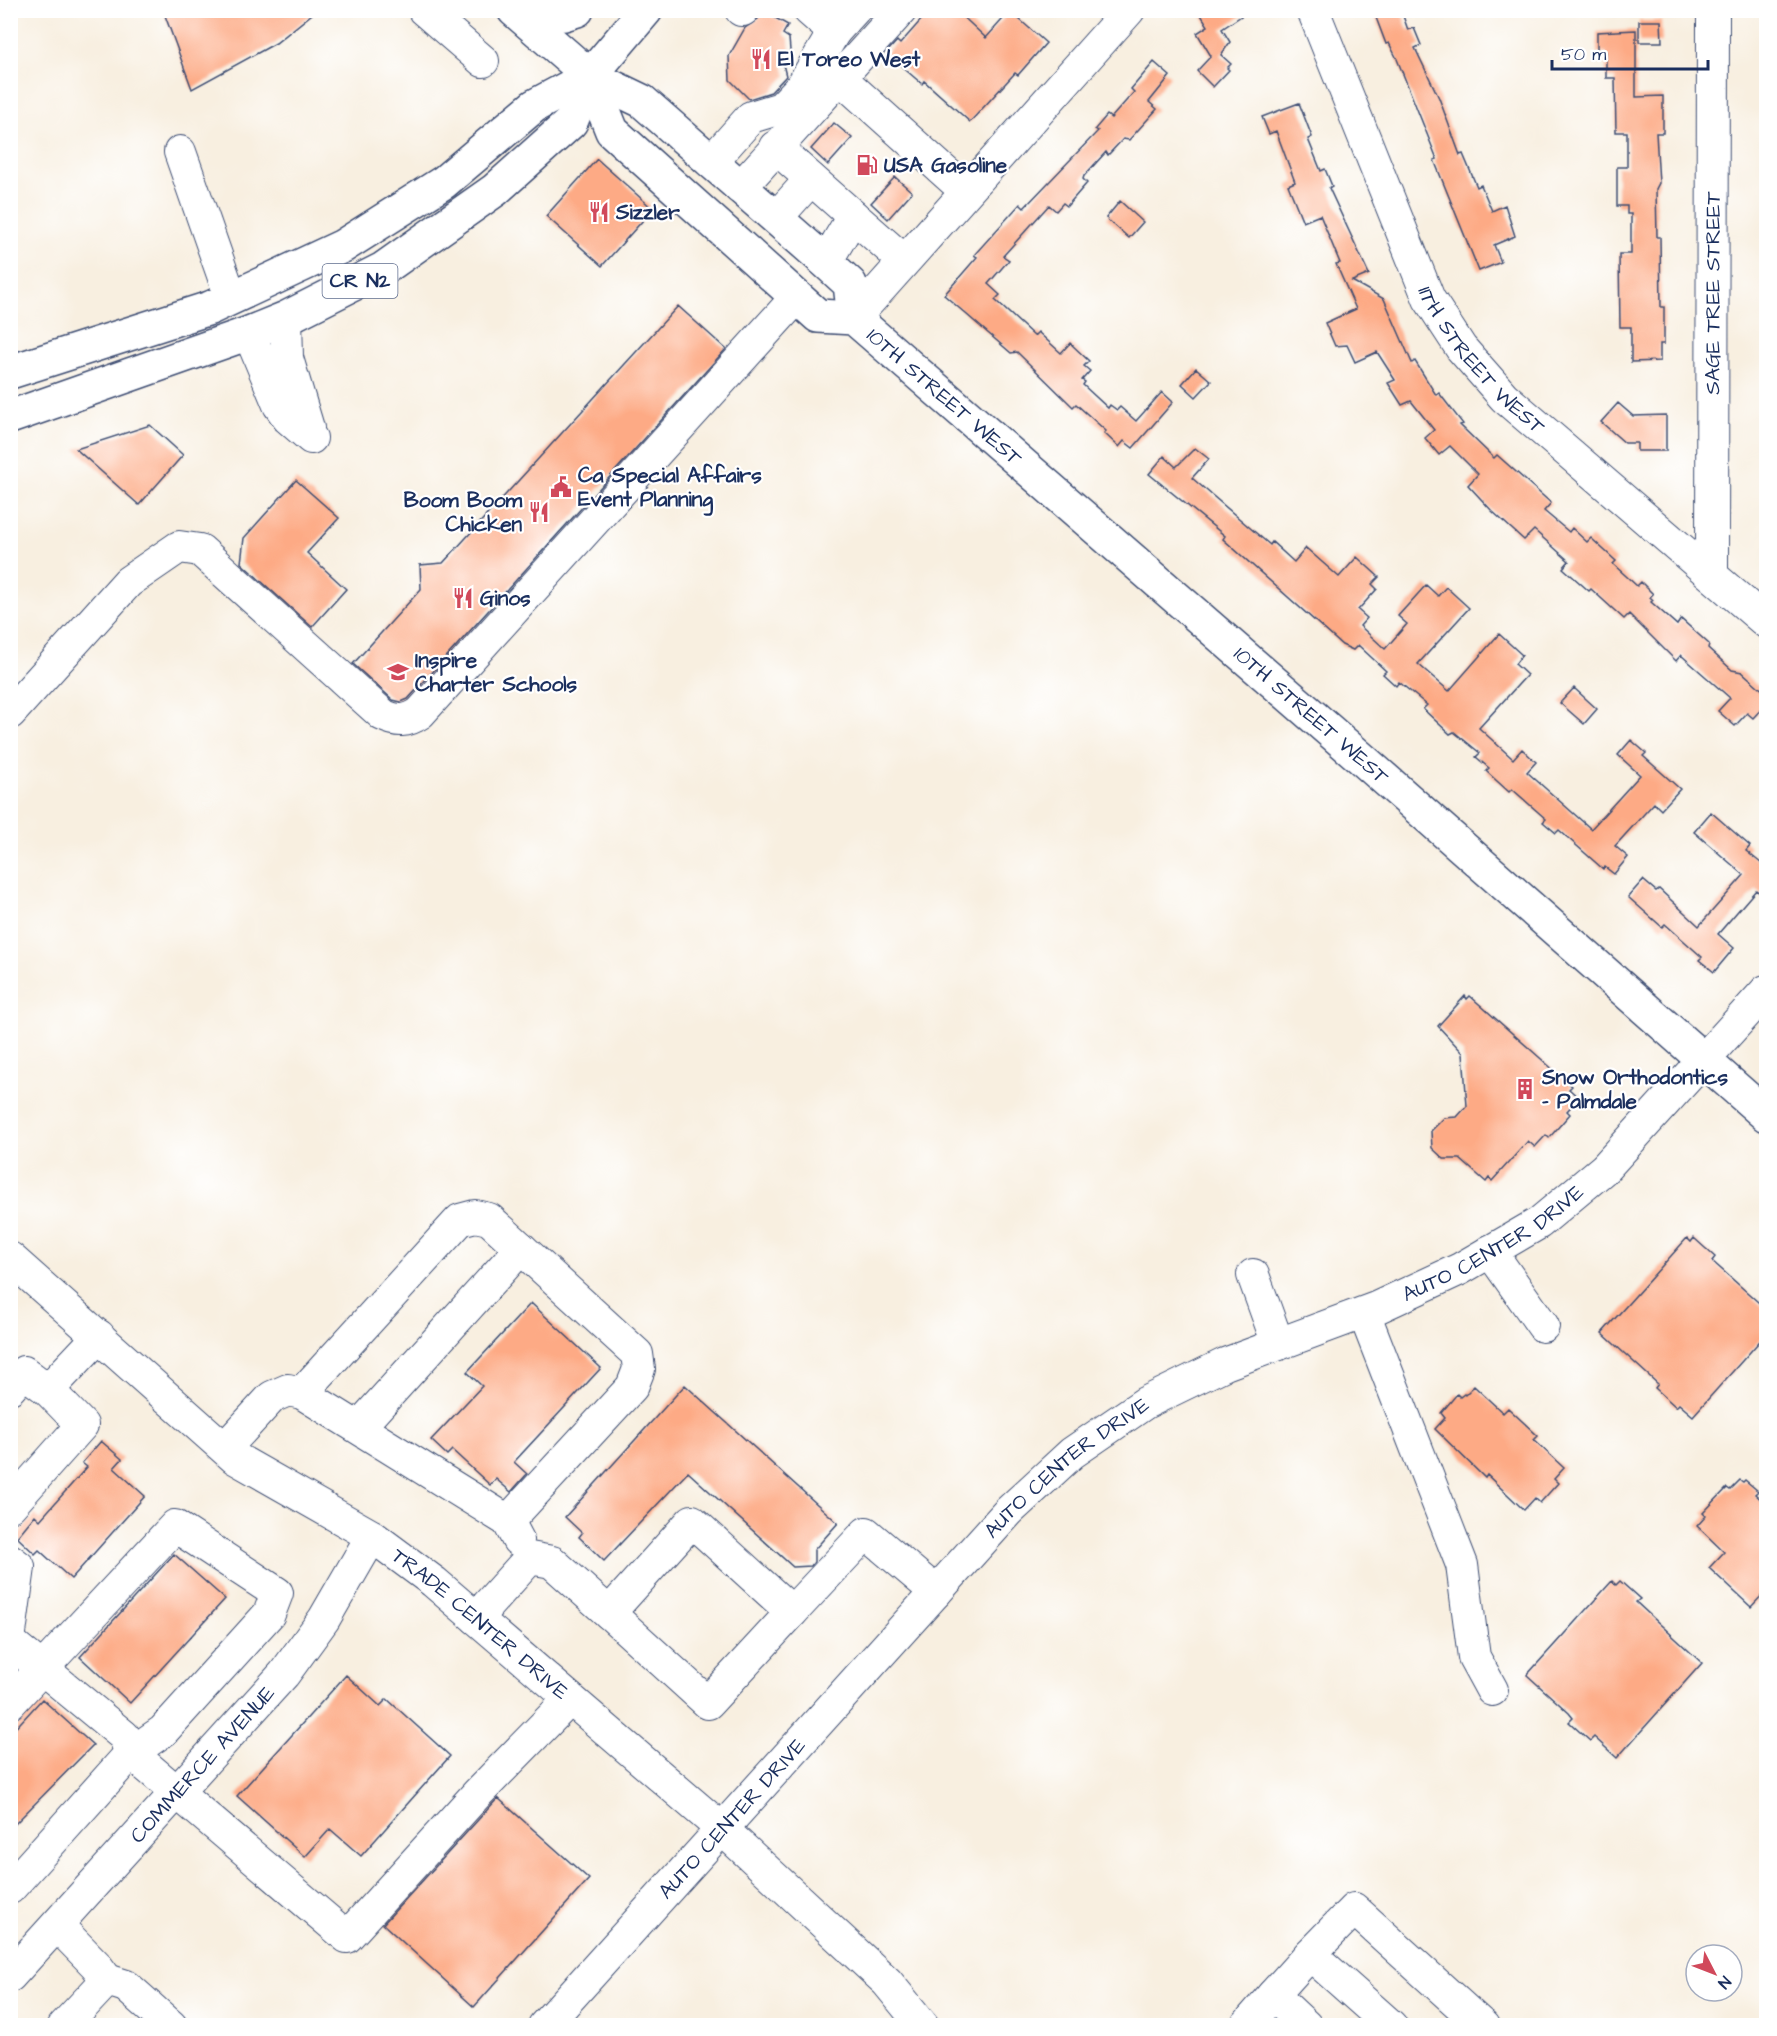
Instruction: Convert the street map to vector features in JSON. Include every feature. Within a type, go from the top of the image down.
[{"type":"main road","points":[[514,10],[590,76]]},
{"type":"main road","points":[[560,10],[564,14],[577,10]]},
{"type":"main road","name":"CR N2","points":[[10,417],[249,333],[286,318],[383,269],[495,190],[571,122],[590,76],[646,10]]},
{"type":"main road","name":"CR N2","points":[[10,372],[210,308],[343,246],[394,216],[444,182],[534,106],[590,76]]},
{"type":"main road","name":"10TH STREET WEST","points":[[590,76],[642,101],[826,262],[850,284],[854,318]]},
{"type":"main road","name":"10TH STREET WEST","points":[[590,76],[612,131],[818,316],[854,318],[1378,773],[1767,1115]]},
{"type":"main road","points":[[231,298],[249,333]]},
{"type":"street","points":[[424,10],[483,61]]},
{"type":"street","points":[[711,162],[751,117],[781,108],[802,86],[844,21],[809,10]]},
{"type":"street","points":[[740,188],[901,10]]},
{"type":"street","points":[[854,318],[903,260],[1129,10]]},
{"type":"street","name":"11TH STREET WEST","points":[[1313,10],[1430,299],[1461,348],[1504,397],[1767,622]]},
{"type":"street","name":"SAGE TREE STREET","points":[[1712,573],[1713,10]]},
{"type":"street","points":[[839,77],[966,191]]},
{"type":"street","points":[[775,147],[903,260]]},
{"type":"street","points":[[180,152],[231,298]]},
{"type":"street","points":[[776,218],[812,179]]},
{"type":"street","points":[[826,262],[853,216]]},
{"type":"street","points":[[10,713],[128,582],[179,548],[200,550],[383,715],[394,721],[412,719],[797,297]]},
{"type":"street","points":[[249,333],[279,405],[288,418],[311,438],[288,358],[286,318]]},
{"type":"street","name":"AUTO CENTER DRIVE","points":[[544,2025],[1009,1511],[1072,1453],[1145,1403],[1225,1364],[1364,1313],[1460,1269],[1539,1223],[1605,1168],[1767,991]]},
{"type":"street","points":[[303,1393],[460,1220],[475,1216],[489,1219],[637,1354],[639,1369],[632,1387],[508,1521]]},
{"type":"street","points":[[359,1427],[520,1248]]},
{"type":"street","points":[[1490,1251],[1543,1326]]},
{"type":"street","name":"TRADE CENTER DRIVE","points":[[10,1258],[235,1458],[372,1536],[434,1582],[722,1829],[887,1982],[923,2025]]},
{"type":"street","points":[[1253,1275],[1278,1344]]},
{"type":"street","points":[[1364,1313],[1462,1565],[1474,1657],[1492,1690]]},
{"type":"street","points":[[48,1390],[99,1336]]},
{"type":"street","points":[[10,1388],[24,1372],[48,1390],[82,1425],[10,1506]]},
{"type":"street","points":[[225,1448],[272,1397],[288,1390],[303,1393],[508,1521],[528,1559]]},
{"type":"street","points":[[609,1613],[692,1521],[792,1612]]},
{"type":"street","points":[[10,1703],[175,1526],[277,1593],[268,1614],[163,1731],[131,1753],[10,1888]]},
{"type":"street","points":[[528,1559],[552,1562],[708,1702],[866,1533],[936,1592]]},
{"type":"street","name":"COMMERCE AVENUE","points":[[10,1976],[284,1674],[324,1619],[372,1536]]},
{"type":"street","points":[[476,1618],[528,1559]]},
{"type":"street","points":[[10,1560],[19,1567],[10,1633]]},
{"type":"street","points":[[10,1642],[124,1737],[131,1753],[176,1793],[347,1937],[477,1794],[570,1699]]},
{"type":"street","points":[[1246,2025],[1354,1909],[1483,2025]]},
{"type":"street","points":[[57,1925],[96,1965],[106,1980],[126,1986],[171,2025]]},
{"type":"street","points":[[1311,1954],[1391,2025]]},
{"type":"street","points":[[64,2025],[106,1980]]},
{"type":"street","points":[[1273,1995],[1306,2025]]},
{"type":"building","points":[[163,10],[317,10],[276,43],[192,89]]},
{"type":"building","name":"El Toreo West","points":[[761,10],[788,25],[783,34],[789,38],[791,63],[783,64],[786,76],[771,92],[749,99],[730,80],[729,56],[745,28],[758,19]]},
{"type":"building","points":[[930,10],[956,10],[986,38],[1010,11],[1046,43],[1018,75],[1015,73],[970,122],[924,81],[922,84],[886,53],[897,41],[900,44]]},
{"type":"building","points":[[1198,10],[1250,10],[1222,29],[1230,42],[1221,55],[1231,64],[1227,68],[1229,70],[1213,87],[1197,71],[1211,56],[1197,33],[1208,26]]},
{"type":"building","points":[[1387,10],[1401,10],[1408,30],[1414,28],[1421,45],[1415,48],[1439,98],[1460,155],[1463,154],[1477,187],[1481,185],[1492,211],[1505,205],[1515,236],[1494,245],[1501,262],[1479,271],[1434,160],[1437,159],[1397,59],[1389,43],[1386,44],[1375,15]]},
{"type":"building","points":[[1639,21],[1661,21],[1662,42],[1639,42]]},
{"type":"building","points":[[1636,30],[1636,97],[1663,96],[1663,133],[1656,133],[1659,183],[1656,189],[1657,237],[1660,237],[1661,307],[1664,307],[1664,344],[1660,344],[1660,361],[1631,362],[1631,327],[1620,327],[1619,254],[1631,254],[1631,214],[1627,214],[1627,206],[1617,206],[1617,167],[1627,167],[1627,132],[1616,132],[1615,78],[1606,78],[1606,52],[1597,53],[1597,32]]},
{"type":"building","points":[[1154,62],[1170,76],[1149,102],[1157,109],[1129,140],[1123,139],[1108,155],[1106,152],[1084,176],[1083,179],[1087,183],[1067,206],[1063,203],[1056,211],[1049,205],[1003,256],[1009,260],[988,284],[1000,295],[995,300],[1034,336],[1038,332],[1061,353],[1070,343],[1089,361],[1084,366],[1090,371],[1082,380],[1085,382],[1083,385],[1108,408],[1110,405],[1117,410],[1120,407],[1136,421],[1162,392],[1173,402],[1133,448],[1124,441],[1119,447],[1104,433],[1106,431],[1076,404],[1073,407],[1017,352],[1011,353],[944,295],[977,257],[974,255],[1020,204],[1024,208],[1098,131],[1095,129],[1107,115],[1111,118],[1134,92],[1131,89]]},
{"type":"building","points":[[1299,103],[1312,137],[1308,139],[1321,171],[1325,169],[1332,186],[1329,188],[1369,274],[1352,281],[1384,299],[1412,363],[1415,361],[1436,395],[1439,393],[1463,424],[1460,425],[1494,458],[1497,455],[1551,503],[1544,511],[1569,532],[1572,528],[1587,542],[1591,538],[1616,561],[1613,564],[1637,586],[1641,582],[1653,594],[1650,597],[1653,600],[1651,602],[1677,625],[1681,619],[1709,644],[1708,648],[1732,670],[1742,672],[1767,694],[1767,703],[1753,718],[1747,713],[1735,726],[1718,711],[1730,698],[1681,655],[1676,661],[1629,614],[1624,619],[1591,589],[1589,591],[1563,568],[1569,561],[1534,530],[1524,540],[1492,511],[1468,485],[1478,474],[1450,446],[1439,455],[1425,438],[1434,430],[1411,401],[1402,405],[1388,383],[1395,380],[1377,352],[1355,362],[1347,345],[1335,346],[1325,323],[1356,309],[1336,264],[1340,263],[1320,215],[1303,222],[1288,185],[1295,182],[1276,131],[1269,134],[1262,117]]},
{"type":"building","points":[[834,123],[852,138],[828,165],[811,149]]},
{"type":"building","name":"Sizzler","points":[[597,159],[653,209],[602,266],[546,216]]},
{"type":"building","points":[[895,177],[912,192],[888,219],[871,203]]},
{"type":"building","points":[[1120,201],[1143,222],[1129,238],[1106,218]]},
{"type":"building","points":[[678,306],[726,349],[408,699],[401,702],[393,700],[353,664],[421,589],[420,565],[443,563]]},
{"type":"building","points":[[1196,368],[1211,381],[1196,397],[1182,384]]},
{"type":"building","points":[[1618,403],[1633,416],[1666,415],[1666,451],[1637,451],[1637,443],[1625,443],[1601,422]]},
{"type":"building","points":[[150,425],[183,455],[139,505],[76,449]]},
{"type":"building","points":[[1195,448],[1209,459],[1192,478],[1270,545],[1272,542],[1294,562],[1306,548],[1339,577],[1357,557],[1379,577],[1372,584],[1377,589],[1358,610],[1367,618],[1360,626],[1385,649],[1407,624],[1398,616],[1426,585],[1438,596],[1446,587],[1469,608],[1418,664],[1449,691],[1499,634],[1522,655],[1515,664],[1527,675],[1479,728],[1513,759],[1522,749],[1536,762],[1527,772],[1591,829],[1640,775],[1618,755],[1631,740],[1646,753],[1643,756],[1680,789],[1661,810],[1654,803],[1615,846],[1628,857],[1614,874],[1605,867],[1603,869],[1559,830],[1556,833],[1543,822],[1546,819],[1512,789],[1509,792],[1486,771],[1489,768],[1476,757],[1480,753],[1454,732],[1450,734],[1423,709],[1427,705],[1399,682],[1396,686],[1383,674],[1386,671],[1358,645],[1353,650],[1342,645],[1223,539],[1225,536],[1149,474],[1164,456],[1176,467]]},
{"type":"building","points":[[296,480],[339,518],[307,553],[346,589],[312,627],[241,563],[244,538]]},
{"type":"building","points":[[1574,688],[1597,709],[1584,724],[1560,703]]},
{"type":"building","points":[[1711,812],[1750,846],[1746,851],[1767,868],[1767,899],[1756,890],[1718,934],[1734,948],[1714,972],[1699,960],[1702,957],[1665,924],[1662,927],[1628,897],[1643,880],[1656,891],[1659,889],[1699,926],[1744,875],[1694,832]]},
{"type":"building","name":"Snow Orthodontics - Palmdale","points":[[1465,996],[1467,999],[1470,996],[1572,1086],[1569,1089],[1579,1098],[1567,1111],[1570,1114],[1549,1138],[1546,1135],[1535,1147],[1528,1141],[1492,1181],[1489,1178],[1486,1182],[1460,1159],[1444,1159],[1432,1148],[1431,1131],[1444,1118],[1457,1117],[1467,1106],[1463,1053],[1438,1026]]},
{"type":"building","points":[[1687,1238],[1691,1242],[1694,1238],[1715,1257],[1712,1261],[1767,1310],[1767,1333],[1693,1416],[1679,1404],[1676,1407],[1655,1388],[1658,1384],[1602,1333]]},
{"type":"building","points":[[531,1303],[601,1368],[514,1462],[527,1474],[511,1492],[496,1479],[490,1485],[452,1450],[447,1455],[431,1440],[482,1386],[467,1372]]},
{"type":"building","points":[[685,1385],[838,1523],[814,1550],[814,1562],[811,1566],[793,1567],[688,1472],[604,1561],[579,1537],[582,1533],[565,1517]]},
{"type":"building","points":[[1474,1386],[1503,1413],[1508,1408],[1538,1436],[1534,1440],[1564,1468],[1554,1479],[1558,1483],[1540,1503],[1535,1498],[1524,1510],[1487,1475],[1485,1478],[1435,1429],[1445,1418],[1441,1413],[1457,1394],[1460,1397],[1465,1395]]},
{"type":"building","points":[[101,1441],[122,1459],[114,1468],[145,1496],[71,1579],[39,1550],[35,1554],[17,1537],[35,1515],[40,1520],[87,1467],[82,1463]]},
{"type":"building","points":[[1740,1480],[1743,1482],[1745,1480],[1758,1491],[1755,1494],[1767,1505],[1767,1590],[1751,1607],[1709,1568],[1724,1552],[1697,1526],[1706,1516],[1703,1513],[1727,1488],[1730,1490]]},
{"type":"building","points":[[174,1554],[225,1599],[130,1703],[80,1657]]},
{"type":"building","points":[[1612,1581],[1616,1585],[1620,1581],[1640,1599],[1636,1602],[1702,1663],[1617,1758],[1594,1737],[1590,1741],[1569,1722],[1573,1718],[1569,1713],[1527,1675]]},
{"type":"building","points":[[346,1675],[380,1706],[387,1699],[450,1756],[361,1856],[330,1829],[305,1857],[237,1796]]},
{"type":"building","points":[[42,1699],[93,1745],[10,1829],[10,1734]]},
{"type":"building","points":[[498,1798],[589,1879],[474,2007],[383,1924]]},
{"type":"place","name":"El Toreo West","points":[[761,59]]},
{"type":"place","name":"USA Gasoline","points":[[867,165]]},
{"type":"place","name":"Sizzler","points":[[599,212]]},
{"type":"place","name":"Ca Special Affairs Event Planning","points":[[561,487]]},
{"type":"place","name":"Boom Boom Chicken","points":[[539,512]]},
{"type":"place","name":"Ginos","points":[[463,598]]},
{"type":"place","name":"Inspire Charter Schools","points":[[398,672]]},
{"type":"place","name":"Snow Orthodontics - Palmdale","points":[[1525,1089]]}]
